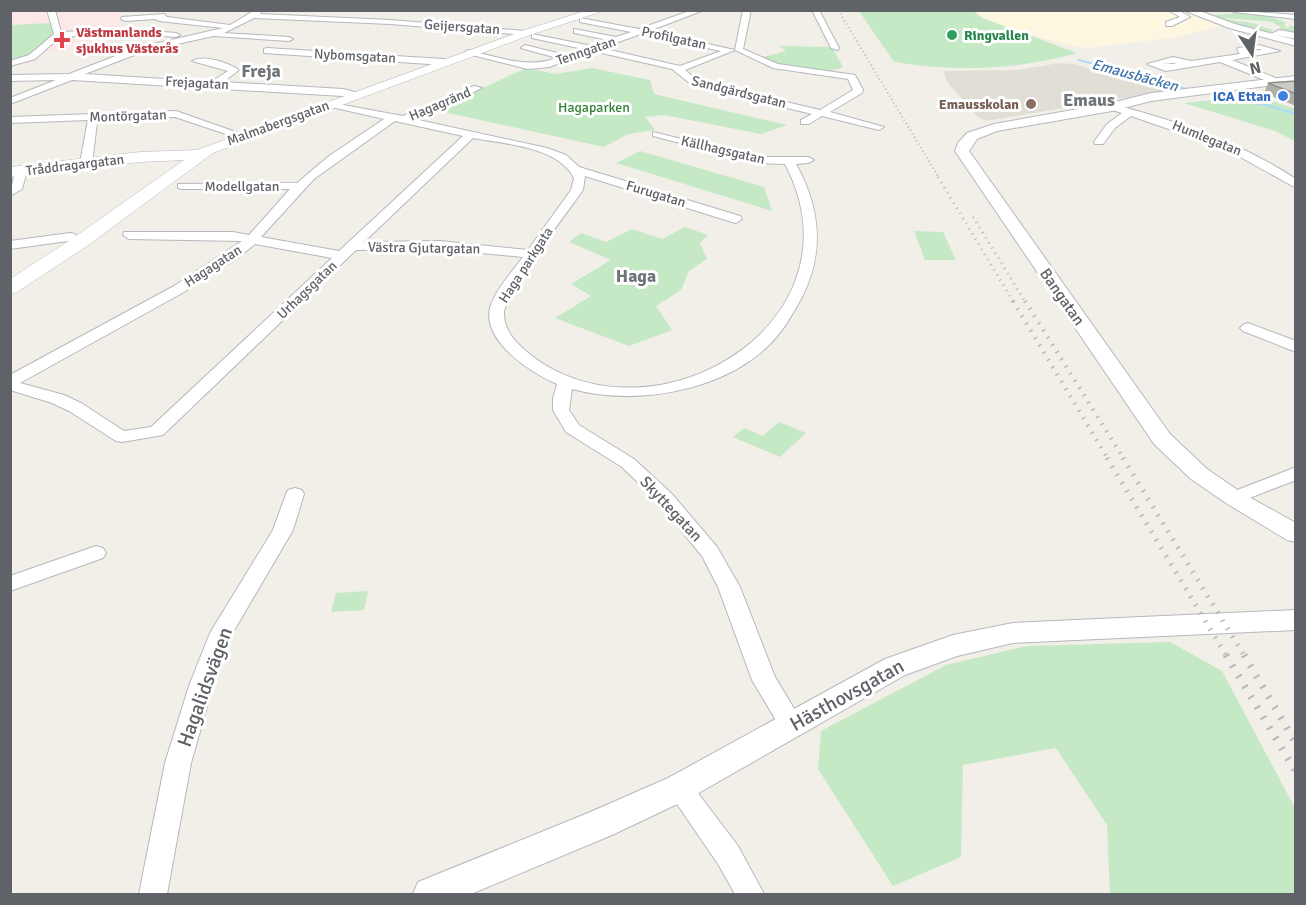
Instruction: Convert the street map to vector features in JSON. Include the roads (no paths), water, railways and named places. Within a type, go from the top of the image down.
[{"type":"main road","name":"Malmabergsgatan","points":[[10,288],[80,242],[200,154],[242,136],[468,53],[530,34],[586,13]]},
{"type":"main road","name":"Tråddragargatan","points":[[16,172],[217,146]]},
{"type":"main road","name":"Tråddragargatan","points":[[140,157],[200,154]]},
{"type":"street","points":[[51,10],[58,35]]},
{"type":"street","points":[[162,17],[176,10]]},
{"type":"street","name":"Tenngatan","points":[[468,53],[528,66],[546,65],[701,10]]},
{"type":"street","points":[[680,69],[734,50],[747,10]]},
{"type":"street","points":[[815,10],[835,48]]},
{"type":"street","points":[[1169,24],[1186,17],[1171,10]]},
{"type":"street","points":[[1187,10],[1232,26],[1296,43]]},
{"type":"street","points":[[1234,10],[1296,17]]},
{"type":"street","points":[[390,22],[408,12]]},
{"type":"street","points":[[10,101],[148,47],[205,36],[257,13]]},
{"type":"street","name":"Geijersgatan","points":[[257,13],[530,34]]},
{"type":"street","name":"Profilgatan","points":[[586,13],[642,32],[734,50],[776,66],[852,76],[858,90],[857,93],[822,112]]},
{"type":"street","points":[[1279,16],[1288,23],[1296,25]]},
{"type":"street","points":[[12,66],[32,57],[58,35],[125,21],[162,17],[231,26]]},
{"type":"street","points":[[644,20],[664,23]]},
{"type":"street","points":[[125,21],[205,36],[289,39]]},
{"type":"street","points":[[117,41],[125,21]]},
{"type":"street","points":[[577,31],[617,40]]},
{"type":"street","name":"Sandgärdsgatan","points":[[530,34],[680,69],[688,81],[879,127]]},
{"type":"street","points":[[525,48],[566,58]]},
{"type":"street","points":[[105,63],[100,59],[108,51]]},
{"type":"street","name":"Nybomsgatan","points":[[267,51],[444,62]]},
{"type":"street","points":[[1192,64],[1247,55]]},
{"type":"street","points":[[1221,59],[1275,81]]},
{"type":"street","points":[[196,61],[212,62],[235,70],[214,84]]},
{"type":"street","name":"Frejagatan","points":[[10,78],[73,77],[356,94]]},
{"type":"street","points":[[1112,107],[1151,97],[1296,79]]},
{"type":"street","name":"Hagagränd","points":[[397,119],[477,88]]},
{"type":"street","points":[[330,104],[554,153],[577,170]]},
{"type":"street","name":"Humlegatan","points":[[1112,107],[1169,122],[1217,140],[1262,162],[1296,185]]},
{"type":"street","name":"Bangatan","points":[[1112,107],[993,128],[972,136],[962,151],[1162,439],[1199,474],[1234,498],[1296,534]]},
{"type":"street","points":[[805,122],[822,112]]},
{"type":"street","points":[[1099,142],[1112,126],[1129,112]]},
{"type":"street","name":"Montörgatan","points":[[10,120],[176,114],[242,136]]},
{"type":"street","points":[[86,163],[92,122],[97,117]]},
{"type":"street","name":"Hagagatan","points":[[10,384],[233,255],[252,240],[320,168],[397,119]]},
{"type":"street","name":"Urhagsgatan","points":[[10,384],[58,399],[75,407],[122,437],[157,431],[471,134]]},
{"type":"street","name":"Källhagsgatan","points":[[657,134],[756,160],[789,161]]},
{"type":"street","points":[[789,161],[808,159]]},
{"type":"street","name":"Haga parkgata","points":[[577,170],[580,178],[577,190],[499,303],[497,320],[508,345],[519,355],[566,382],[633,392],[680,384],[725,368],[762,343],[782,320],[804,279],[813,243],[810,206],[802,182],[789,161]]},
{"type":"street","name":"Furugatan","points":[[577,170],[736,219]]},
{"type":"street","points":[[10,193],[16,189],[16,172]]},
{"type":"street","name":"Modellgatan","points":[[182,186],[301,186]]},
{"type":"street","points":[[129,235],[233,236],[342,256]]},
{"type":"street","points":[[10,244],[70,237]]},
{"type":"street","name":"Västra Gjutargatan","points":[[353,246],[440,245],[531,254]]},
{"type":"street","points":[[1248,328],[1296,347]]},
{"type":"street","name":"Skyttegatan","points":[[566,382],[561,399],[561,410],[572,428],[628,463],[694,529],[710,552],[729,587],[764,680],[792,725]]},
{"type":"street","points":[[1234,498],[1296,472]]},
{"type":"street","name":"Hagalidsvägen","points":[[153,894],[178,763],[201,686],[221,633],[283,530],[295,494]]},
{"type":"street","points":[[10,584],[96,553]]},
{"type":"street","name":"Hästhovsgatan","points":[[431,894],[558,842],[679,788],[895,667],[952,646],[1013,633],[1070,628],[1296,620]]},
{"type":"street","points":[[679,788],[728,855],[750,894]]},
{"type":"waterway","name":"Emausbäcken","points":[[1079,60],[1191,90]]},
{"type":"waterway","name":"Emausbäcken","points":[[1212,95],[1266,105],[1296,114]]},
{"type":"railway","points":[[838,10],[939,178]]},
{"type":"railway","points":[[938,177],[1014,303]]},
{"type":"railway","points":[[973,217],[1026,303]]},
{"type":"railway","points":[[1013,301],[1108,459]]},
{"type":"railway","points":[[1025,301],[1124,459]]},
{"type":"railway","points":[[1107,458],[1227,657]]},
{"type":"railway","points":[[1123,458],[1245,657]]},
{"type":"railway","points":[[1226,655],[1296,772]]},
{"type":"railway","points":[[1244,655],[1296,743]]},
{"type":"place","name":"Ringvallen","points":[[952,35]]},
{"type":"place","name":"Västmanlands sjukhus Västerås","points":[[62,40]]},
{"type":"place","name":"ICA Ettan","points":[[1283,96]]},
{"type":"place","name":"Emausskolan","points":[[1031,104]]},
{"type":"district","name":"Freja","points":[[261,71]]},
{"type":"district","name":"Emaus","points":[[1089,100]]},
{"type":"district","name":"Haga","points":[[636,276]]},
{"type":"park label","name":"Hagaparken","points":[[594,107]]}]
